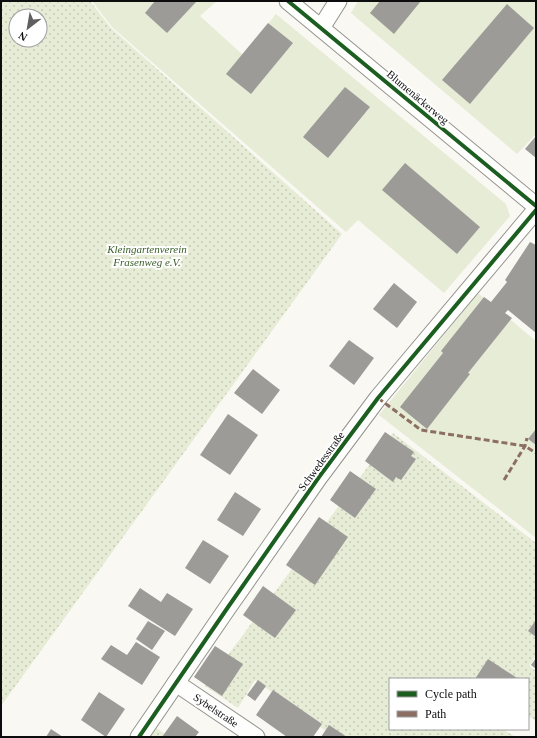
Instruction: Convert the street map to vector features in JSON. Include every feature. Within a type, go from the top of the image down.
[{"type":"street","name":"Blumenäckerweg","points":[[288,1],[536,206]]},
{"type":"street","points":[[321,28],[338,1]]},
{"type":"street","name":"Schwedesstraße","points":[[139,737],[319,477],[378,398],[536,210]]},
{"type":"street","name":"Sybelstraße","points":[[176,683],[256,737]]},
{"type":"green space","name":"Kleingartenverein Frasenweg e.V.","points":[[1,1],[90,1],[111,28],[342,234],[1,706]]},
{"type":"green space","points":[[92,1],[217,1],[200,16],[243,55],[276,14],[506,204],[510,216],[444,293],[358,220],[346,232],[112,27]]},
{"type":"green space","points":[[358,1],[536,1],[536,134],[517,154],[351,13]]},
{"type":"green space","points":[[478,293],[536,341],[536,538],[379,415]]},
{"type":"green space","points":[[393,433],[536,543],[536,656],[529,666],[536,671],[536,721],[529,717],[529,678],[389,678],[389,730],[504,730],[515,737],[334,737],[255,680],[238,708],[205,686]]},
{"type":"green space","points":[[156,728],[170,737],[150,737]]},
{"type":"building","points":[[155,1],[197,1],[167,33],[145,13]]},
{"type":"building","points":[[380,1],[421,1],[394,34],[370,13]]},
{"type":"building","points":[[507,4],[534,28],[470,104],[442,80]]},
{"type":"building","points":[[268,23],[293,43],[251,94],[226,74]]},
{"type":"building","points":[[345,87],[370,107],[328,158],[303,137]]},
{"type":"building","points":[[536,136],[536,158],[525,149]]},
{"type":"building","points":[[405,163],[480,227],[457,254],[382,190]]},
{"type":"building","points":[[530,242],[536,245],[536,333],[508,310],[505,313],[512,318],[468,373],[470,374],[427,429],[400,407],[443,353],[441,351],[484,297],[491,302],[507,282],[505,280]]},
{"type":"building","points":[[394,283],[417,302],[397,328],[373,309]]},
{"type":"building","points":[[349,340],[374,358],[354,385],[329,366]]},
{"type":"building","points":[[253,369],[280,390],[262,414],[234,393]]},
{"type":"building","points":[[228,414],[258,435],[230,475],[200,455]]},
{"type":"building","points":[[536,429],[536,445],[528,439]]},
{"type":"building","points":[[385,432],[414,452],[411,456],[416,459],[401,480],[396,477],[393,482],[365,461]]},
{"type":"building","points":[[350,471],[376,489],[355,518],[330,500]]},
{"type":"building","points":[[235,492],[261,509],[243,536],[217,520]]},
{"type":"building","points":[[319,517],[348,537],[315,585],[286,565]]},
{"type":"building","points":[[203,540],[229,556],[210,584],[185,568]]},
{"type":"building","points":[[263,586],[296,610],[275,638],[243,615]]},
{"type":"building","points":[[140,588],[161,602],[167,593],[193,609],[175,636],[128,606]]},
{"type":"building","points":[[536,620],[536,637],[528,631]]},
{"type":"building","points":[[148,621],[165,631],[152,650],[136,639]]},
{"type":"building","points":[[136,642],[160,657],[142,685],[101,659],[111,645],[127,655]]},
{"type":"building","points":[[215,646],[243,664],[222,696],[194,677]]},
{"type":"building","points":[[536,658],[536,669],[531,665]]},
{"type":"building","points":[[488,659],[517,678],[476,678]]},
{"type":"building","points":[[258,680],[266,686],[255,701],[247,695]]},
{"type":"building","points":[[273,690],[322,724],[313,737],[287,737],[256,715]]},
{"type":"building","points":[[99,692],[125,709],[106,737],[81,720]]},
{"type":"building","points":[[177,716],[199,732],[195,737],[162,737]]},
{"type":"building","points":[[329,725],[347,737],[321,737]]},
{"type":"building","points":[[51,729],[63,737],[46,737]]},
{"type":"marked path","points":[[378,398],[421,430],[525,446],[536,453]]},
{"type":"marked path","points":[[504,480],[525,446],[527,438]]},
{"type":"cycle path","points":[[288,1],[536,206]]},
{"type":"cycle path","points":[[139,737],[319,477],[378,398],[536,210]]}]
